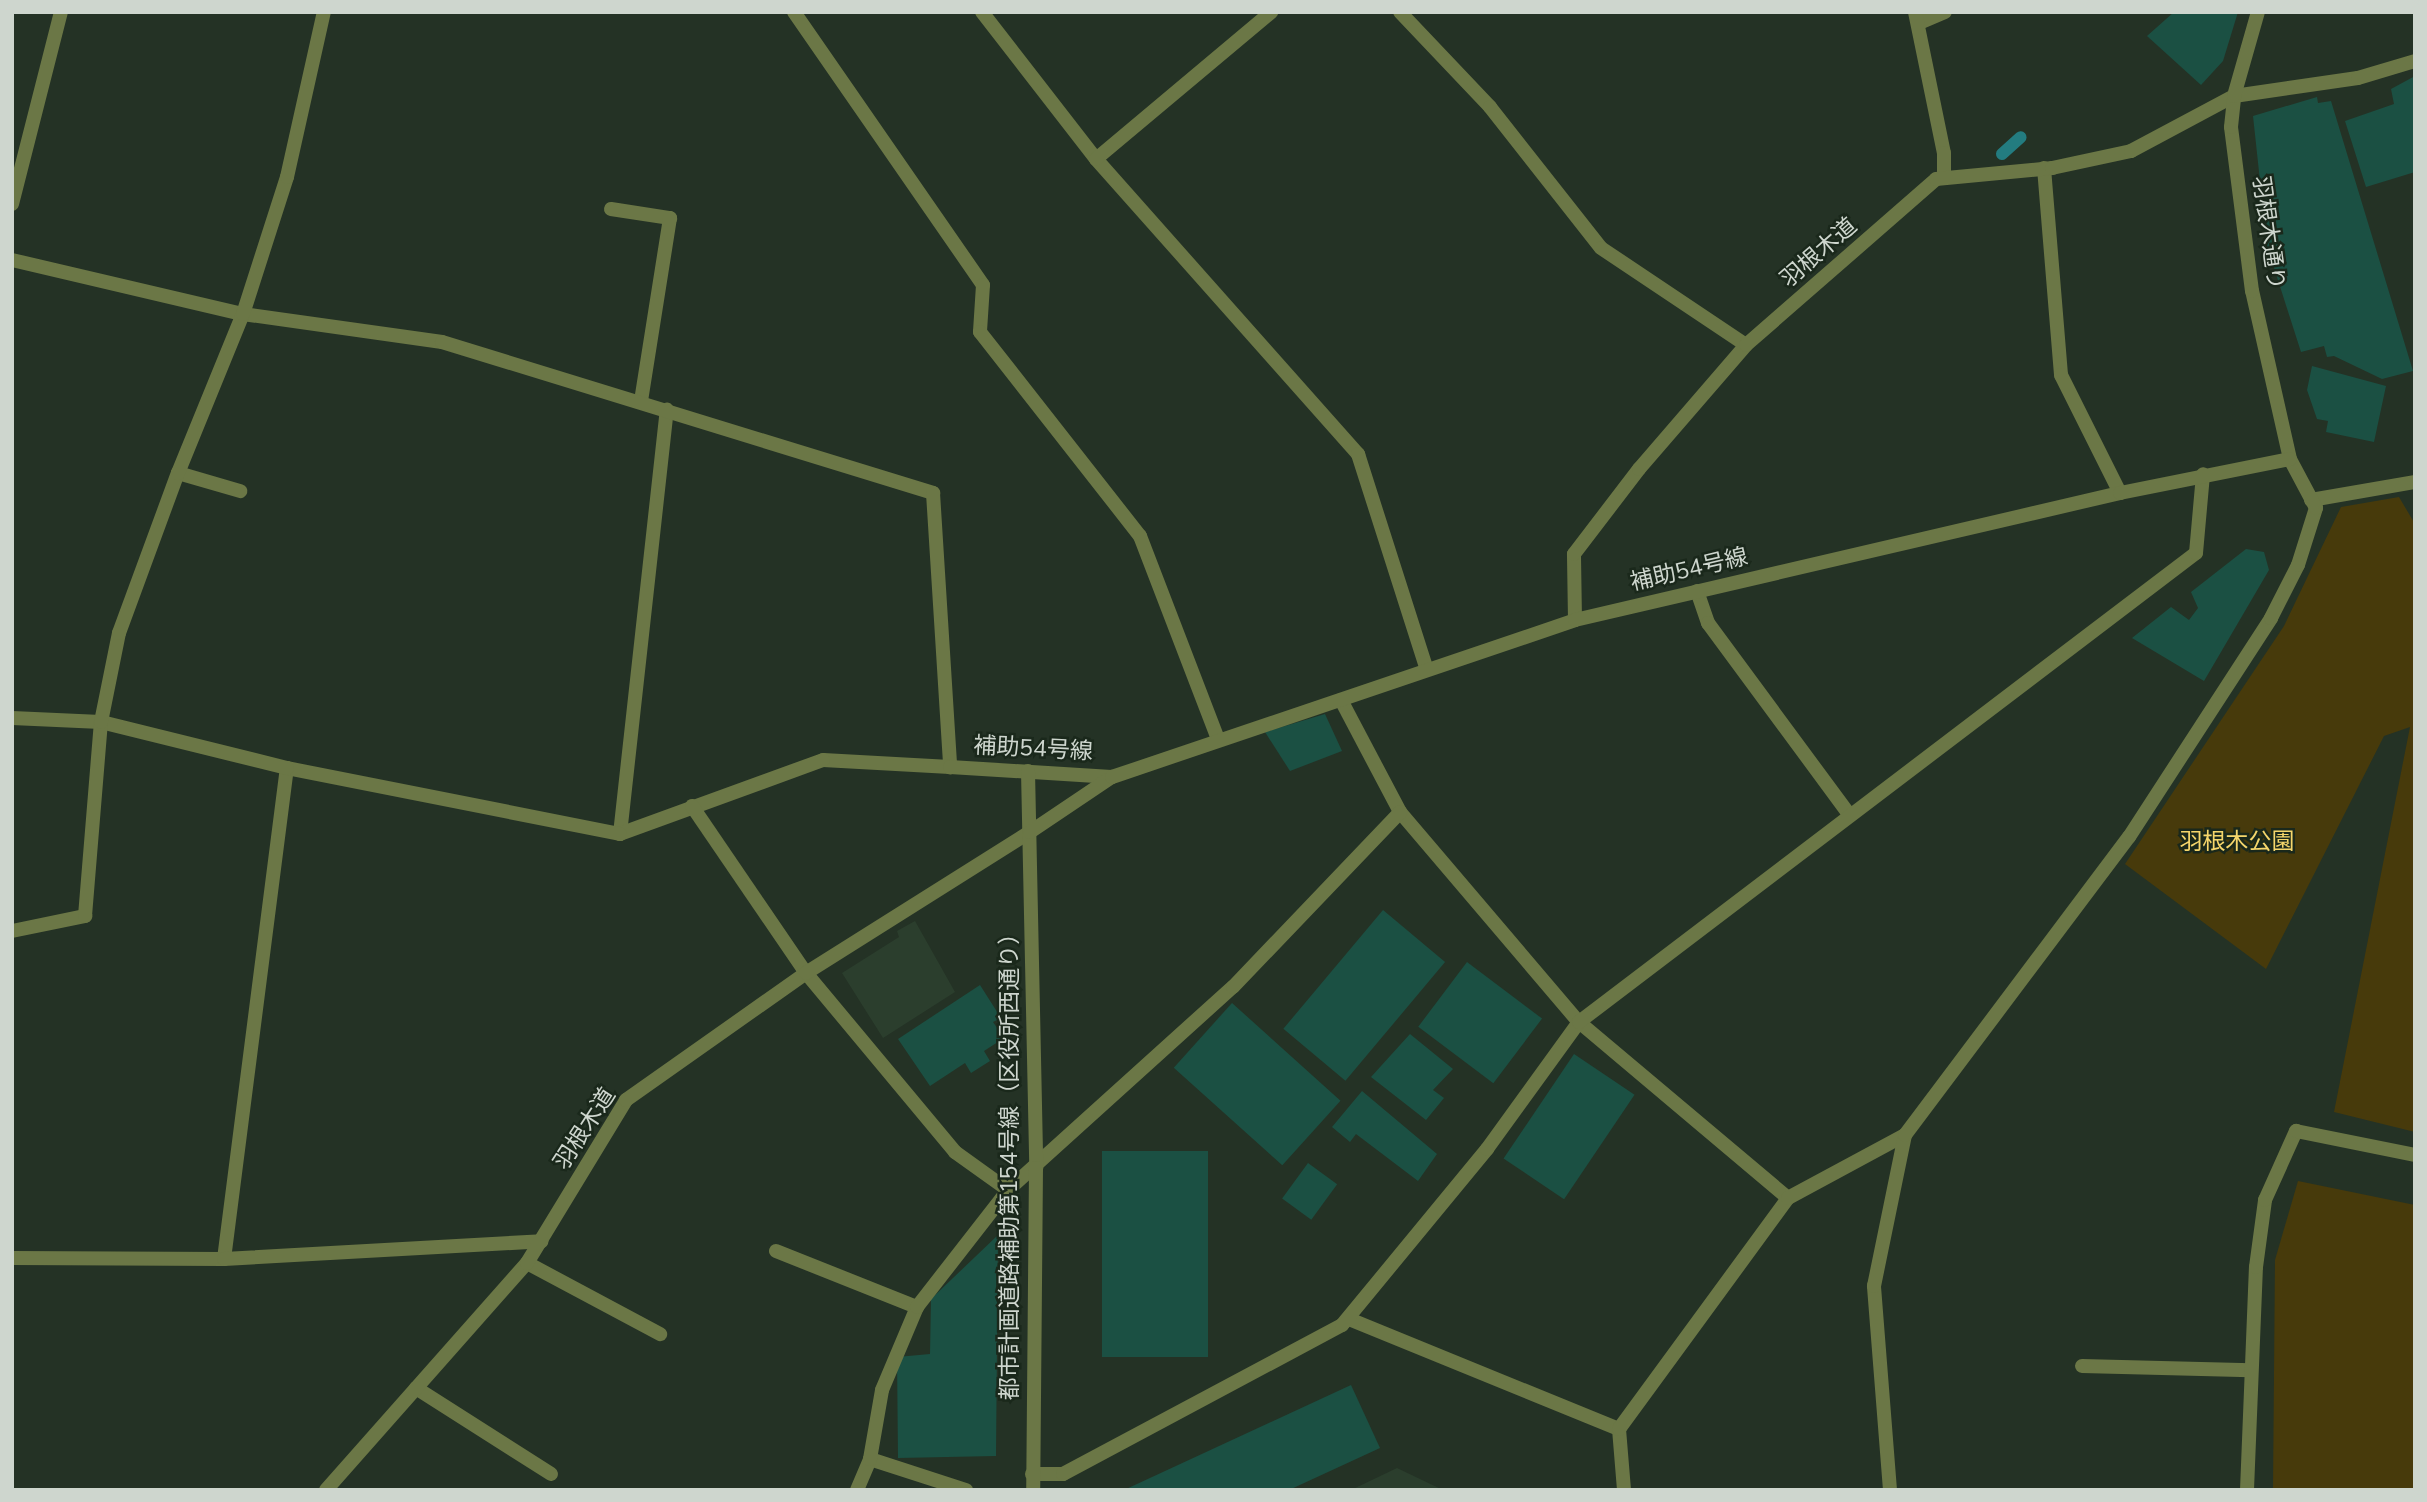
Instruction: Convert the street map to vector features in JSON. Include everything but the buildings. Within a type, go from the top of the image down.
[{"type":"street","points":[[12,204],[61,12]]},
{"type":"street","points":[[12,931],[85,916],[102,722],[119,633],[178,473],[243,314],[287,177],[324,12]]},
{"type":"street","points":[[794,12],[983,285],[980,332],[1140,536],[1218,739]]},
{"type":"street","points":[[982,12],[1096,159],[1358,453],[1426,667]]},
{"type":"street","points":[[1096,159],[1271,12]]},
{"type":"street","points":[[1399,12],[1490,107],[1601,248],[1746,345]]},
{"type":"street","points":[[1945,12],[1917,17],[1944,176],[2044,168],[2131,151],[2234,96],[2358,78],[2415,61]]},
{"type":"street","name":"羽根木通り","points":[[2258,12],[2234,96],[2231,127],[2252,291],[2290,459],[2311,500]]},
{"type":"street","points":[[2044,168],[2061,375],[2120,493]]},
{"type":"street","name":"羽根木道","points":[[1575,620],[1574,554],[1639,469],[1746,345],[1944,176]]},
{"type":"street","points":[[611,209],[670,219],[641,402]]},
{"type":"street","points":[[12,260],[243,314],[442,342],[933,493],[950,767]]},
{"type":"street","points":[[12,718],[102,722],[287,768],[620,834],[667,411]]},
{"type":"street","name":"補助54号線","points":[[1030,832],[1112,777],[1218,739],[1341,700],[1426,667],[1575,620],[2203,474],[2290,459]]},
{"type":"street","points":[[178,473],[240,491]]},
{"type":"street","points":[[1032,1474],[1063,1474],[1123,1445],[1349,1319],[1487,1149],[1579,1021],[2196,553],[2203,474]]},
{"type":"street","points":[[1624,1490],[1619,1429],[1788,1198],[1905,1135],[2129,837],[2264,629],[2298,565],[2315,508],[2311,500],[2415,482]]},
{"type":"street","points":[[1698,591],[1708,623],[1849,814]]},
{"type":"street","points":[[1341,700],[1400,812],[1579,1021],[1788,1198]]},
{"type":"street","name":"補助54号線","points":[[620,834],[823,760],[1112,777]]},
{"type":"street","points":[[224,1259],[287,768]]},
{"type":"street","name":"都市計画道路補助第154号線（区役所西通り）","points":[[1027,771],[1036,1168],[1033,1490]]},
{"type":"street","points":[[692,806],[806,973],[955,1152],[1007,1190]]},
{"type":"street","points":[[857,1490],[870,1459],[882,1390],[917,1307],[1007,1190],[1036,1168],[1233,987],[1400,812]]},
{"type":"street","name":"羽根木道","points":[[326,1490],[527,1263],[626,1100],[806,973],[1030,832]]},
{"type":"street","points":[[2247,1490],[2256,1267],[2265,1200],[2295,1131],[2415,1155]]},
{"type":"street","points":[[1890,1490],[1874,1286],[1905,1135]]},
{"type":"street","points":[[12,1258],[224,1259],[541,1241]]},
{"type":"street","points":[[776,1251],[917,1307]]},
{"type":"street","points":[[527,1263],[660,1334]]},
{"type":"street","points":[[1349,1319],[1619,1429]]},
{"type":"street","points":[[2082,1366],[2251,1370]]},
{"type":"street","points":[[416,1388],[551,1474]]},
{"type":"street","points":[[870,1459],[966,1490]]},
{"type":"shaded area","points":[[915,921],[955,992],[883,1038],[842,973],[899,937],[897,931]]},
{"type":"shaded area","points":[[1397,1468],[1443,1490],[1351,1490]]},
{"type":"green space","name":"羽根木公園","points":[[2399,497],[2415,524],[2415,1132],[2334,1112],[2410,727],[2384,736],[2266,969],[2125,864],[2284,626],[2341,507]]},
{"type":"green space","points":[[2298,1181],[2415,1205],[2415,1490],[2273,1490],[2275,1260]]},
{"type":"waterway","points":[[2002,154],[2021,137]]}]
